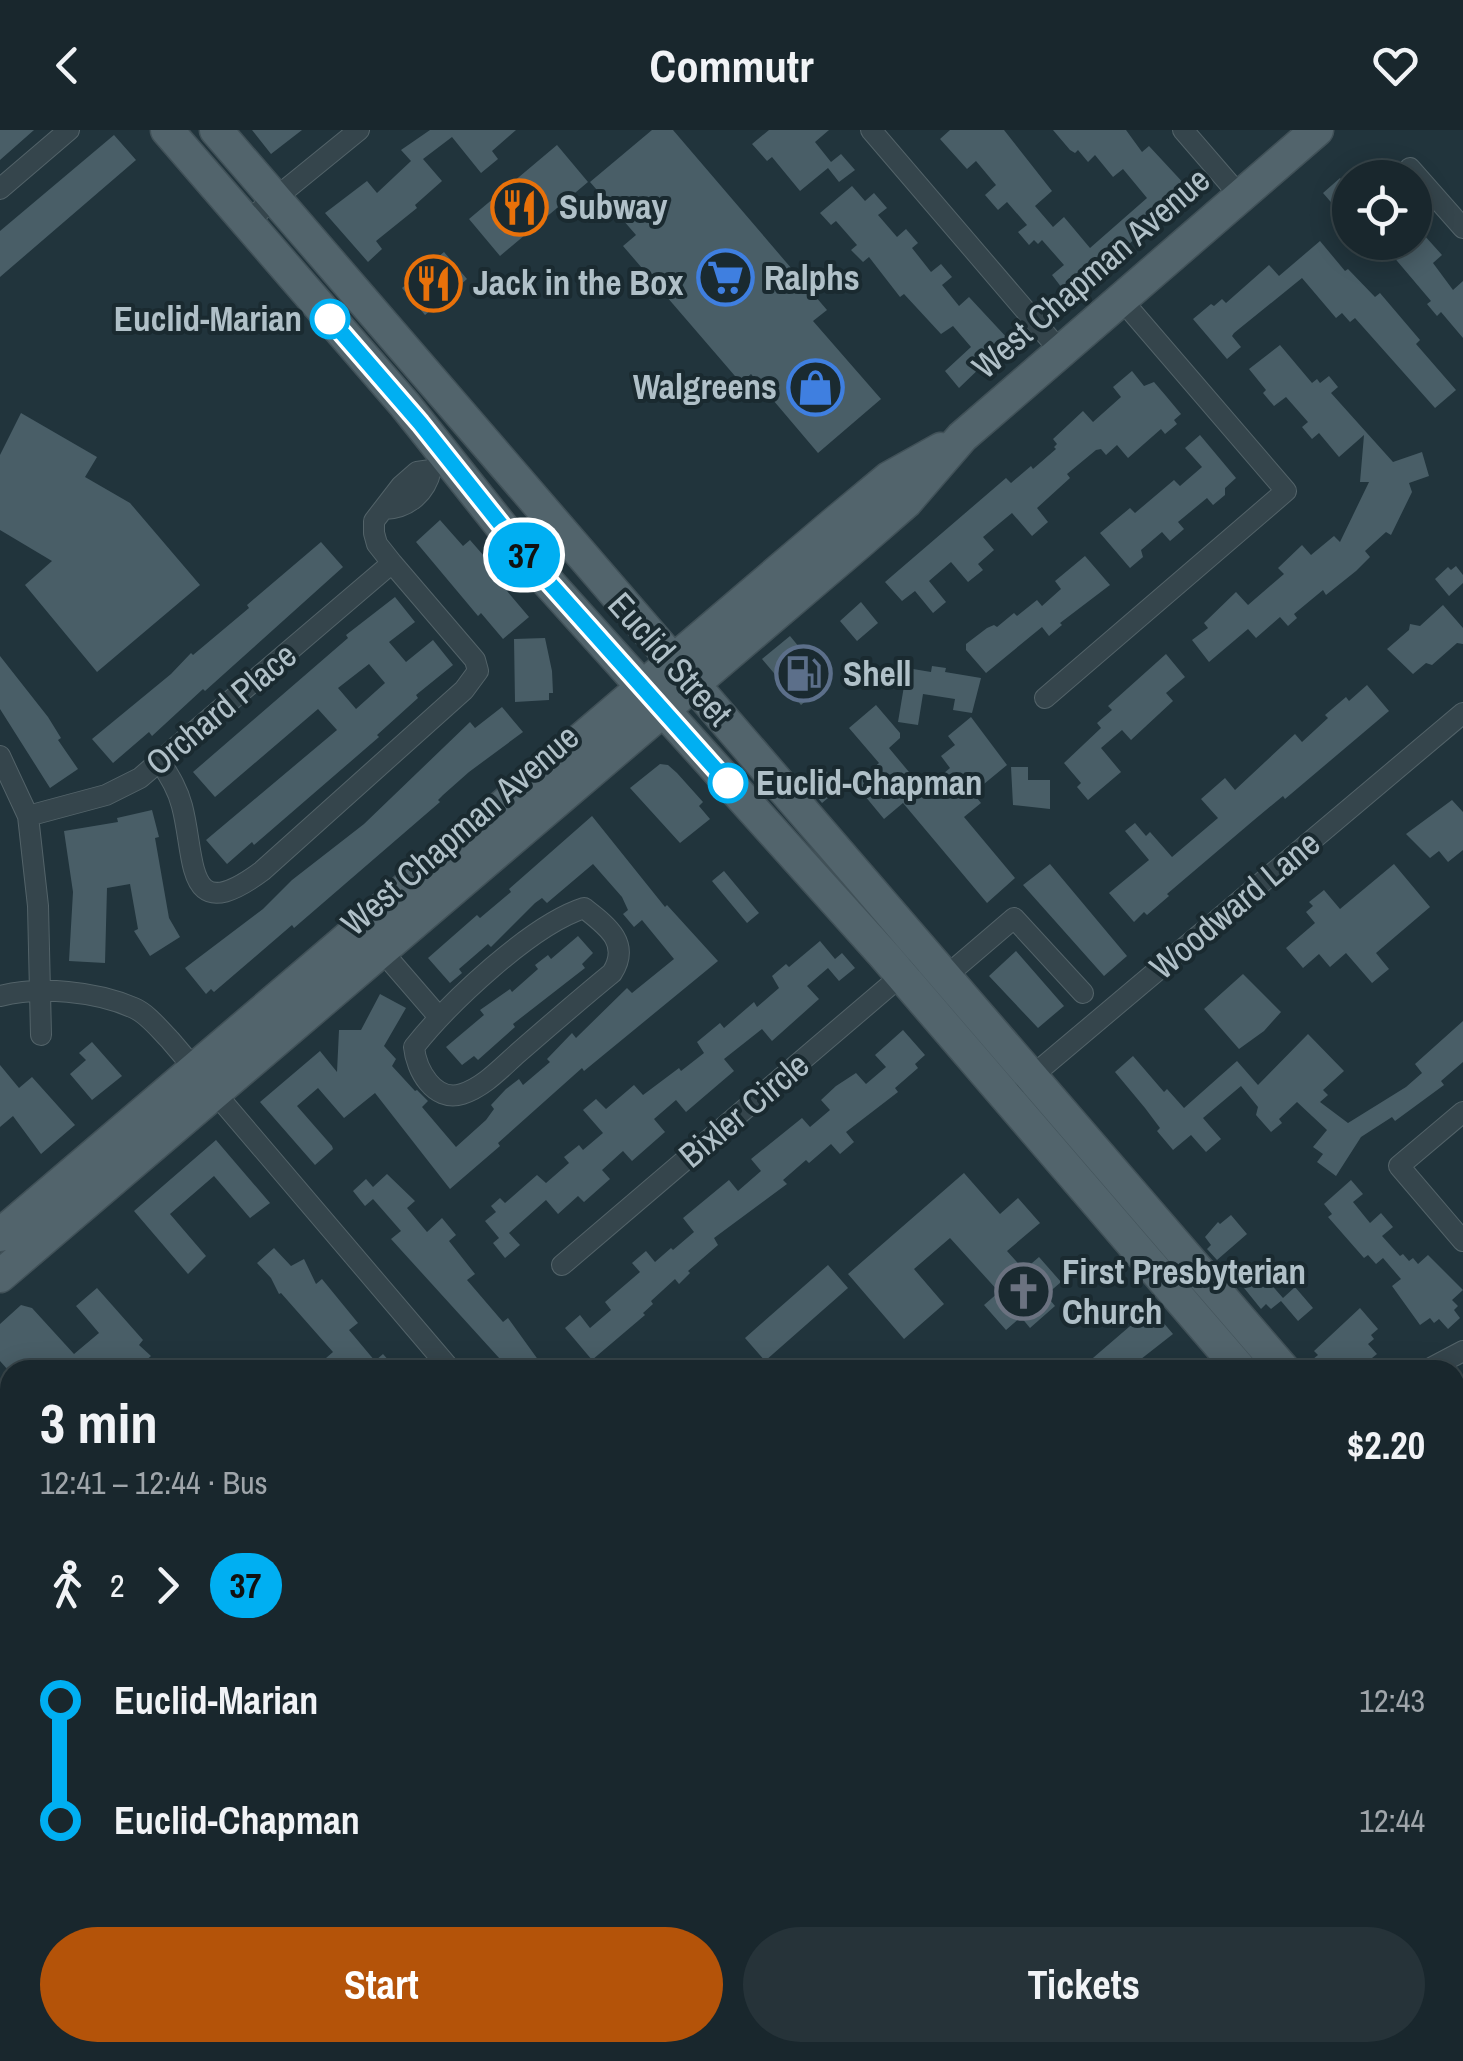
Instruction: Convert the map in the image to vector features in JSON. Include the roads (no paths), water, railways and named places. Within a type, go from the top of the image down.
[{"type":"main road","name":"Euclid Street","points":[[167,130],[420,423],[439,463],[651,699],[924,969]]},
{"type":"main road","name":"Euclid Street","points":[[216,130],[683,672],[1019,1087],[1177,1271],[1273,1360]]},
{"type":"main road","name":"West Chapman Avenue","points":[[0,1276],[204,1082],[683,672],[906,502],[962,436],[1317,130]]},
{"type":"main road","points":[[352,344],[370,340],[416,394],[438,406],[450,402]]},
{"type":"main road","points":[[420,423],[443,422],[496,478],[516,479]]},
{"type":"main road","name":"West Chapman Avenue","points":[[0,1235],[204,1082]]},
{"type":"main road","name":"Euclid Street","points":[[1177,1271],[1235,1360]]},
{"type":"street","points":[[0,189],[68,130]]},
{"type":"street","points":[[246,222],[359,130]]},
{"type":"street","points":[[871,130],[1062,352]]},
{"type":"street","points":[[1184,130],[1240,196]]},
{"type":"street","points":[[1432,193],[1463,228]]},
{"type":"street","points":[[1045,698],[1286,491],[1121,299]]},
{"type":"street","points":[[161,763],[180,799],[196,878],[210,892],[221,894],[240,888],[262,871],[464,690],[478,670],[475,660],[392,563],[377,544],[374,533],[374,521],[401,486],[417,472],[439,463]]},
{"type":"street","name":"Orchard Place","points":[[28,816],[106,795],[161,763],[392,563]]},
{"type":"street","name":"Woodward Lane","points":[[1019,1087],[1463,713]]},
{"type":"street","points":[[0,756],[28,816],[38,906],[41,1034]]},
{"type":"street","points":[[584,908],[602,921],[620,945],[620,960],[612,973],[486,1082],[462,1094],[448,1096],[416,1067],[414,1047],[438,1016],[538,931],[564,914],[584,908]]},
{"type":"street","name":"Bixler Circle","points":[[562,1265],[924,969],[1014,918],[1083,993]]},
{"type":"street","points":[[371,939],[438,1016]]},
{"type":"street","points":[[0,996],[39,992],[87,995],[138,1009],[170,1040],[442,1360]]},
{"type":"street","points":[[1463,1112],[1399,1166],[1463,1242]]},
{"type":"place","name":"Subway","points":[[520,207]]},
{"type":"place","name":"Ralphs","points":[[725,278]]},
{"type":"place","name":"Jack in the Box","points":[[434,283]]},
{"type":"place","name":"Euclid-Marian","points":[[330,319]]},
{"type":"place","name":"Walgreens","points":[[816,387]]},
{"type":"place","name":"Shell","points":[[804,674]]},
{"type":"place","name":"Euclid-Chapman","points":[[728,783]]},
{"type":"place","name":"First Presbyterian Church","points":[[1023,1292]]}]
